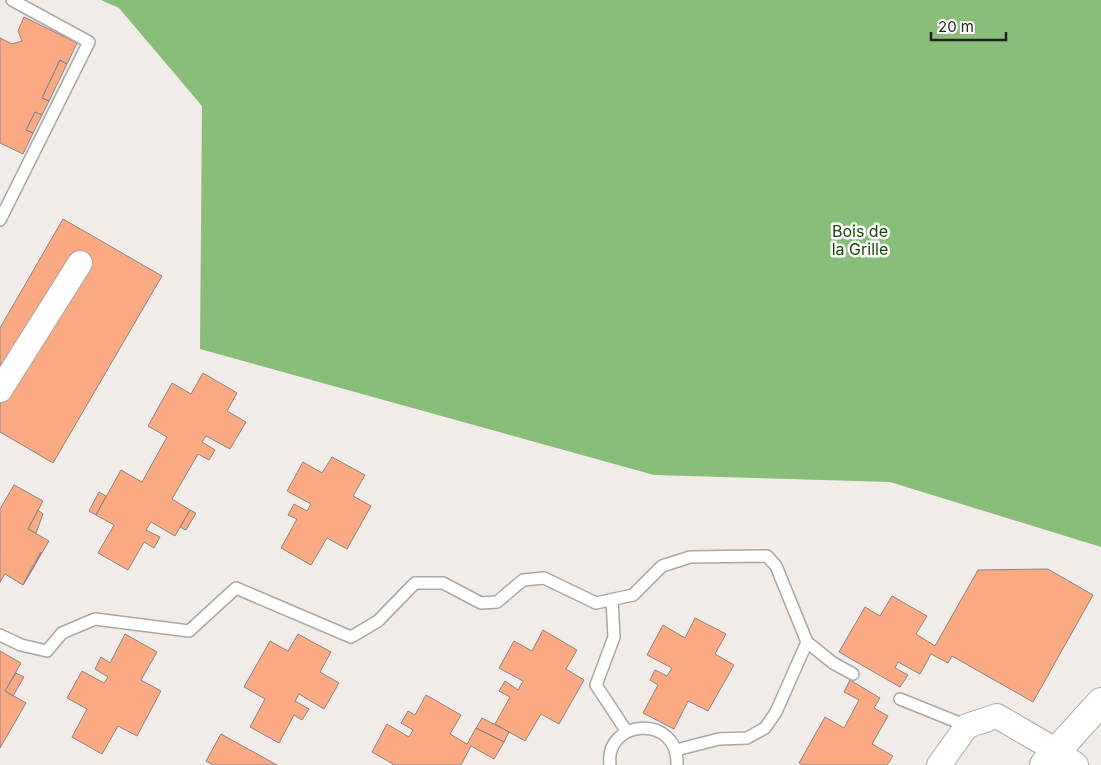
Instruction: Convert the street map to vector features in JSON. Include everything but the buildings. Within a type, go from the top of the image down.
[{"type":"street","points":[[0,390],[80,263]]},
{"type":"street","points":[[1064,762],[1101,702]]},
{"type":"street","points":[[1064,762],[1096,720],[1101,707]]},
{"type":"street","points":[[940,765],[967,726],[997,716],[1064,762]]},
{"type":"lane","points":[[0,220],[89,42],[12,0]]},
{"type":"lane","points":[[0,635],[21,646],[47,651],[62,633],[95,619],[188,631],[236,588],[351,637],[378,621],[415,583],[443,583],[481,603],[496,602],[523,580],[544,578],[596,603],[633,595],[662,566],[690,556],[767,556],[776,566],[807,642],[833,663],[853,674]]},
{"type":"lane","points":[[612,600],[614,637],[596,685],[628,732]]},
{"type":"lane","points":[[676,750],[719,739],[747,738],[765,728],[776,712],[807,642]]},
{"type":"lane","points":[[900,699],[967,726]]},
{"type":"lane","points":[[610,765],[609,759],[613,746],[621,735],[633,729],[646,727],[658,731],[669,739],[676,750],[677,765]]},
{"type":"green space","name":"Bois de la Grille","points":[[101,0],[1101,0],[1101,547],[890,482],[654,475],[200,349],[202,106],[119,8]]}]
